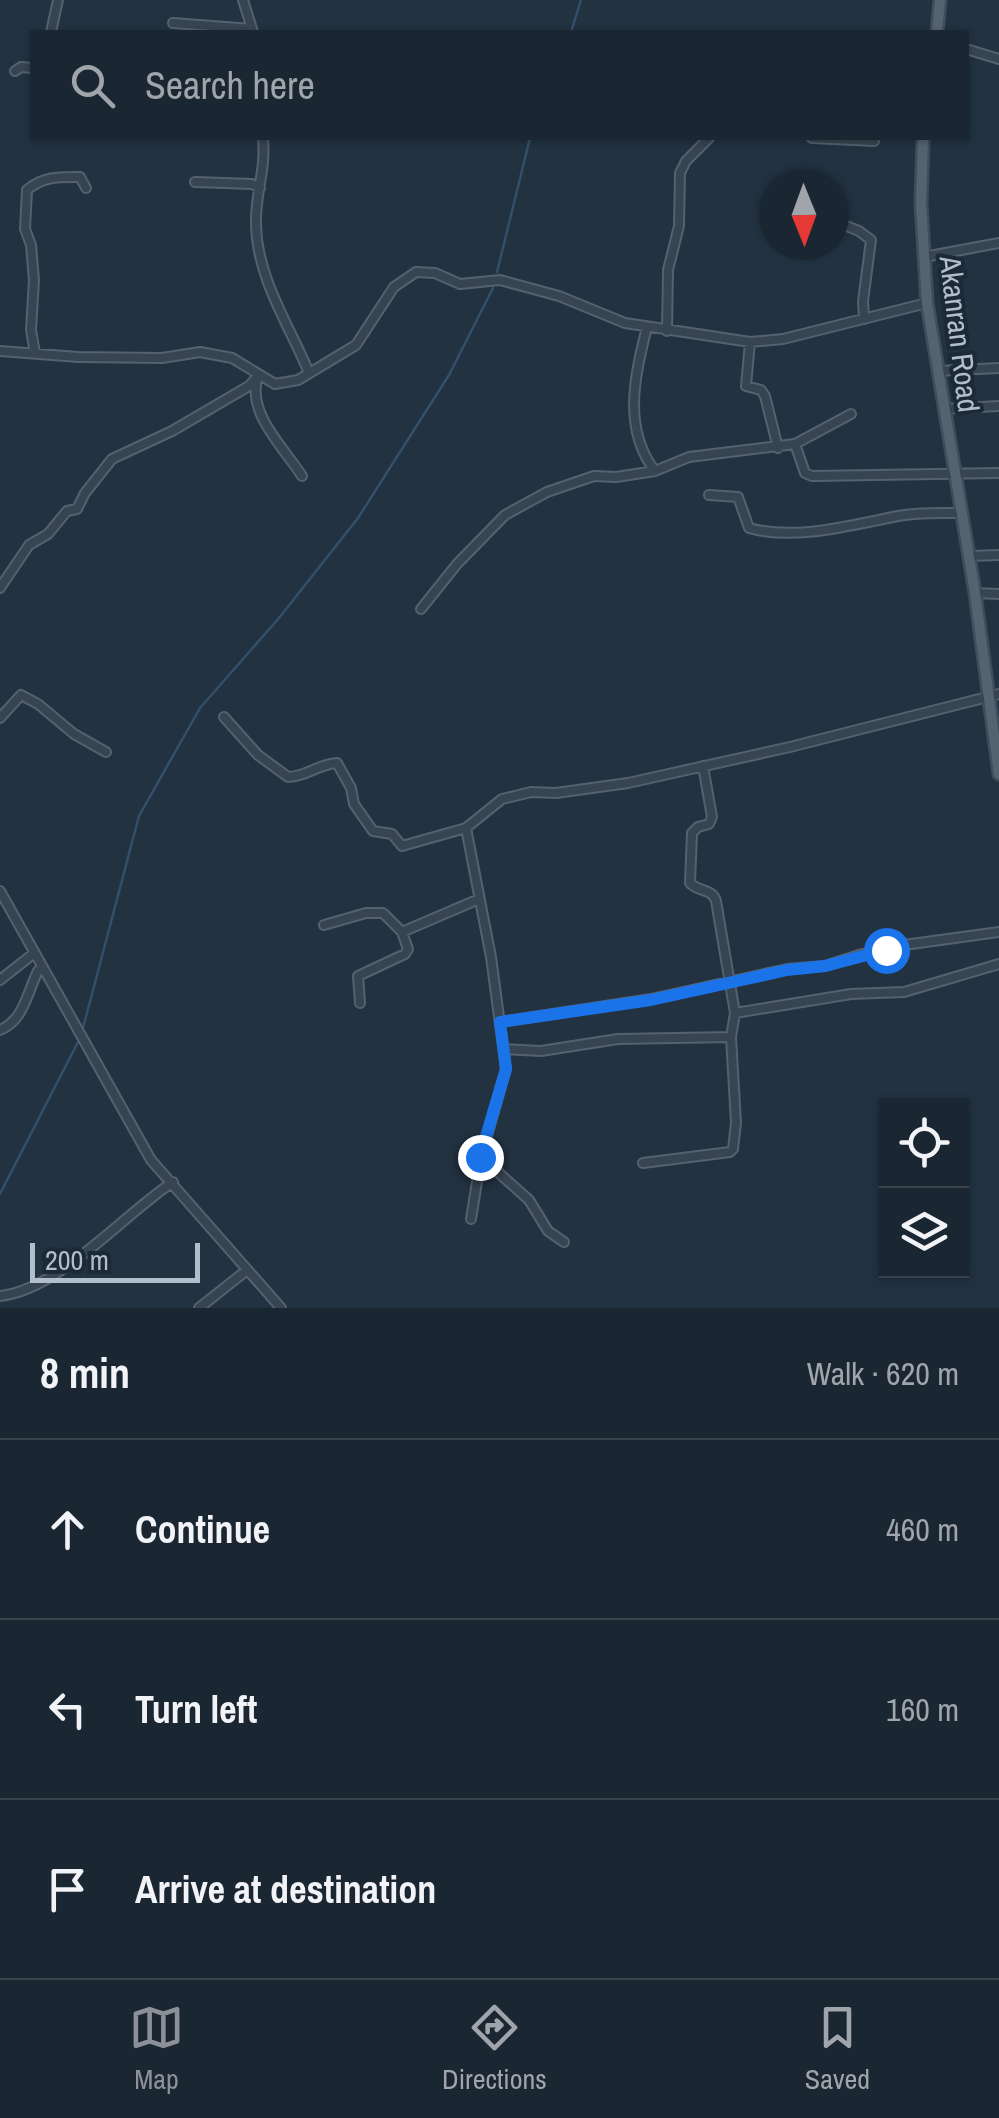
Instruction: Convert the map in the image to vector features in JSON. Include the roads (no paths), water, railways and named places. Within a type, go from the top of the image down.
[{"type":"main road","points":[[938,30],[940,0]]},
{"type":"main road","name":"Akanran Road","points":[[924,140],[921,204],[927,303],[994,695],[999,774]]},
{"type":"street","points":[[51,30],[58,0]]},
{"type":"street","points":[[243,0],[253,30]]},
{"type":"street","points":[[173,23],[243,30]]},
{"type":"street","points":[[969,50],[999,59]]},
{"type":"street","points":[[14,71],[30,68]]},
{"type":"street","points":[[263,140],[265,159],[256,226],[259,246],[274,302],[309,373]]},
{"type":"street","points":[[667,330],[668,270],[678,226],[680,174],[686,161],[706,140]]},
{"type":"street","points":[[868,140],[874,141]]},
{"type":"street","points":[[35,354],[31,330],[34,280],[25,228],[27,190],[38,181],[80,177],[86,188]]},
{"type":"street","points":[[195,182],[260,188]]},
{"type":"street","points":[[849,226],[871,240],[862,301],[864,319]]},
{"type":"street","points":[[924,257],[999,243]]},
{"type":"street","points":[[0,351],[162,358],[200,352],[232,358],[276,384],[298,380],[356,345],[394,287],[416,272],[434,273],[460,284],[500,280],[558,296],[625,323],[750,342],[782,339],[927,303]]},
{"type":"street","points":[[647,327],[632,406],[639,443],[655,470]]},
{"type":"street","points":[[750,342],[746,386],[761,390],[765,396],[778,448]]},
{"type":"street","points":[[938,371],[999,368]]},
{"type":"street","points":[[258,376],[253,394],[258,411],[302,476]]},
{"type":"street","points":[[0,588],[29,545],[48,534],[66,510],[77,509],[112,460],[172,431],[249,386],[258,376]]},
{"type":"street","points":[[944,408],[999,406]]},
{"type":"street","points":[[420,609],[457,564],[520,504],[594,476],[616,477],[655,470],[689,457],[795,444],[851,414]]},
{"type":"street","points":[[795,444],[806,473],[812,476],[999,473]]},
{"type":"street","points":[[709,495],[738,496],[749,528],[760,531],[802,532],[900,515],[962,513]]},
{"type":"street","points":[[968,556],[999,556]]},
{"type":"street","points":[[975,593],[999,594]]},
{"type":"street","points":[[0,718],[22,694],[74,734],[106,752]]},
{"type":"street","points":[[224,717],[258,755],[288,777],[337,762],[351,788],[354,804],[373,831],[392,834],[402,846],[466,828],[502,800],[531,792],[556,793],[628,783],[994,695]]},
{"type":"street","points":[[643,1163],[734,1149],[731,1036],[735,1013],[731,982],[714,896],[690,883],[692,833],[709,824],[712,816],[703,766]]},
{"type":"street","points":[[466,828],[506,1069],[480,1157],[471,1219]]},
{"type":"street","points":[[0,892],[40,972],[152,1160],[281,1308]]},
{"type":"street","points":[[402,932],[480,899]]},
{"type":"street","points":[[324,925],[383,913],[402,932],[408,948],[405,954],[358,976],[360,1002]]},
{"type":"street","points":[[500,1022],[651,1000],[787,970],[825,966],[904,945],[999,932]]},
{"type":"street","points":[[0,980],[32,954]]},
{"type":"street","points":[[735,1013],[851,994],[904,992],[999,964]]},
{"type":"street","points":[[12,970],[40,972]]},
{"type":"street","points":[[0,1030],[12,1024],[40,972]]},
{"type":"street","points":[[504,1050],[541,1052],[618,1039],[731,1036]]},
{"type":"street","points":[[480,1157],[530,1200],[548,1231],[564,1242]]},
{"type":"street","points":[[0,1296],[31,1288],[92,1249],[151,1196],[173,1182]]},
{"type":"street","points":[[199,1308],[247,1270]]},
{"type":"waterway","points":[[572,30],[581,0]]},
{"type":"waterway","points":[[497,272],[530,140]]},
{"type":"waterway","points":[[83,1028],[139,816],[200,708],[279,618],[358,518],[449,375],[493,288]]},
{"type":"waterway","points":[[0,1194],[79,1040]]}]
